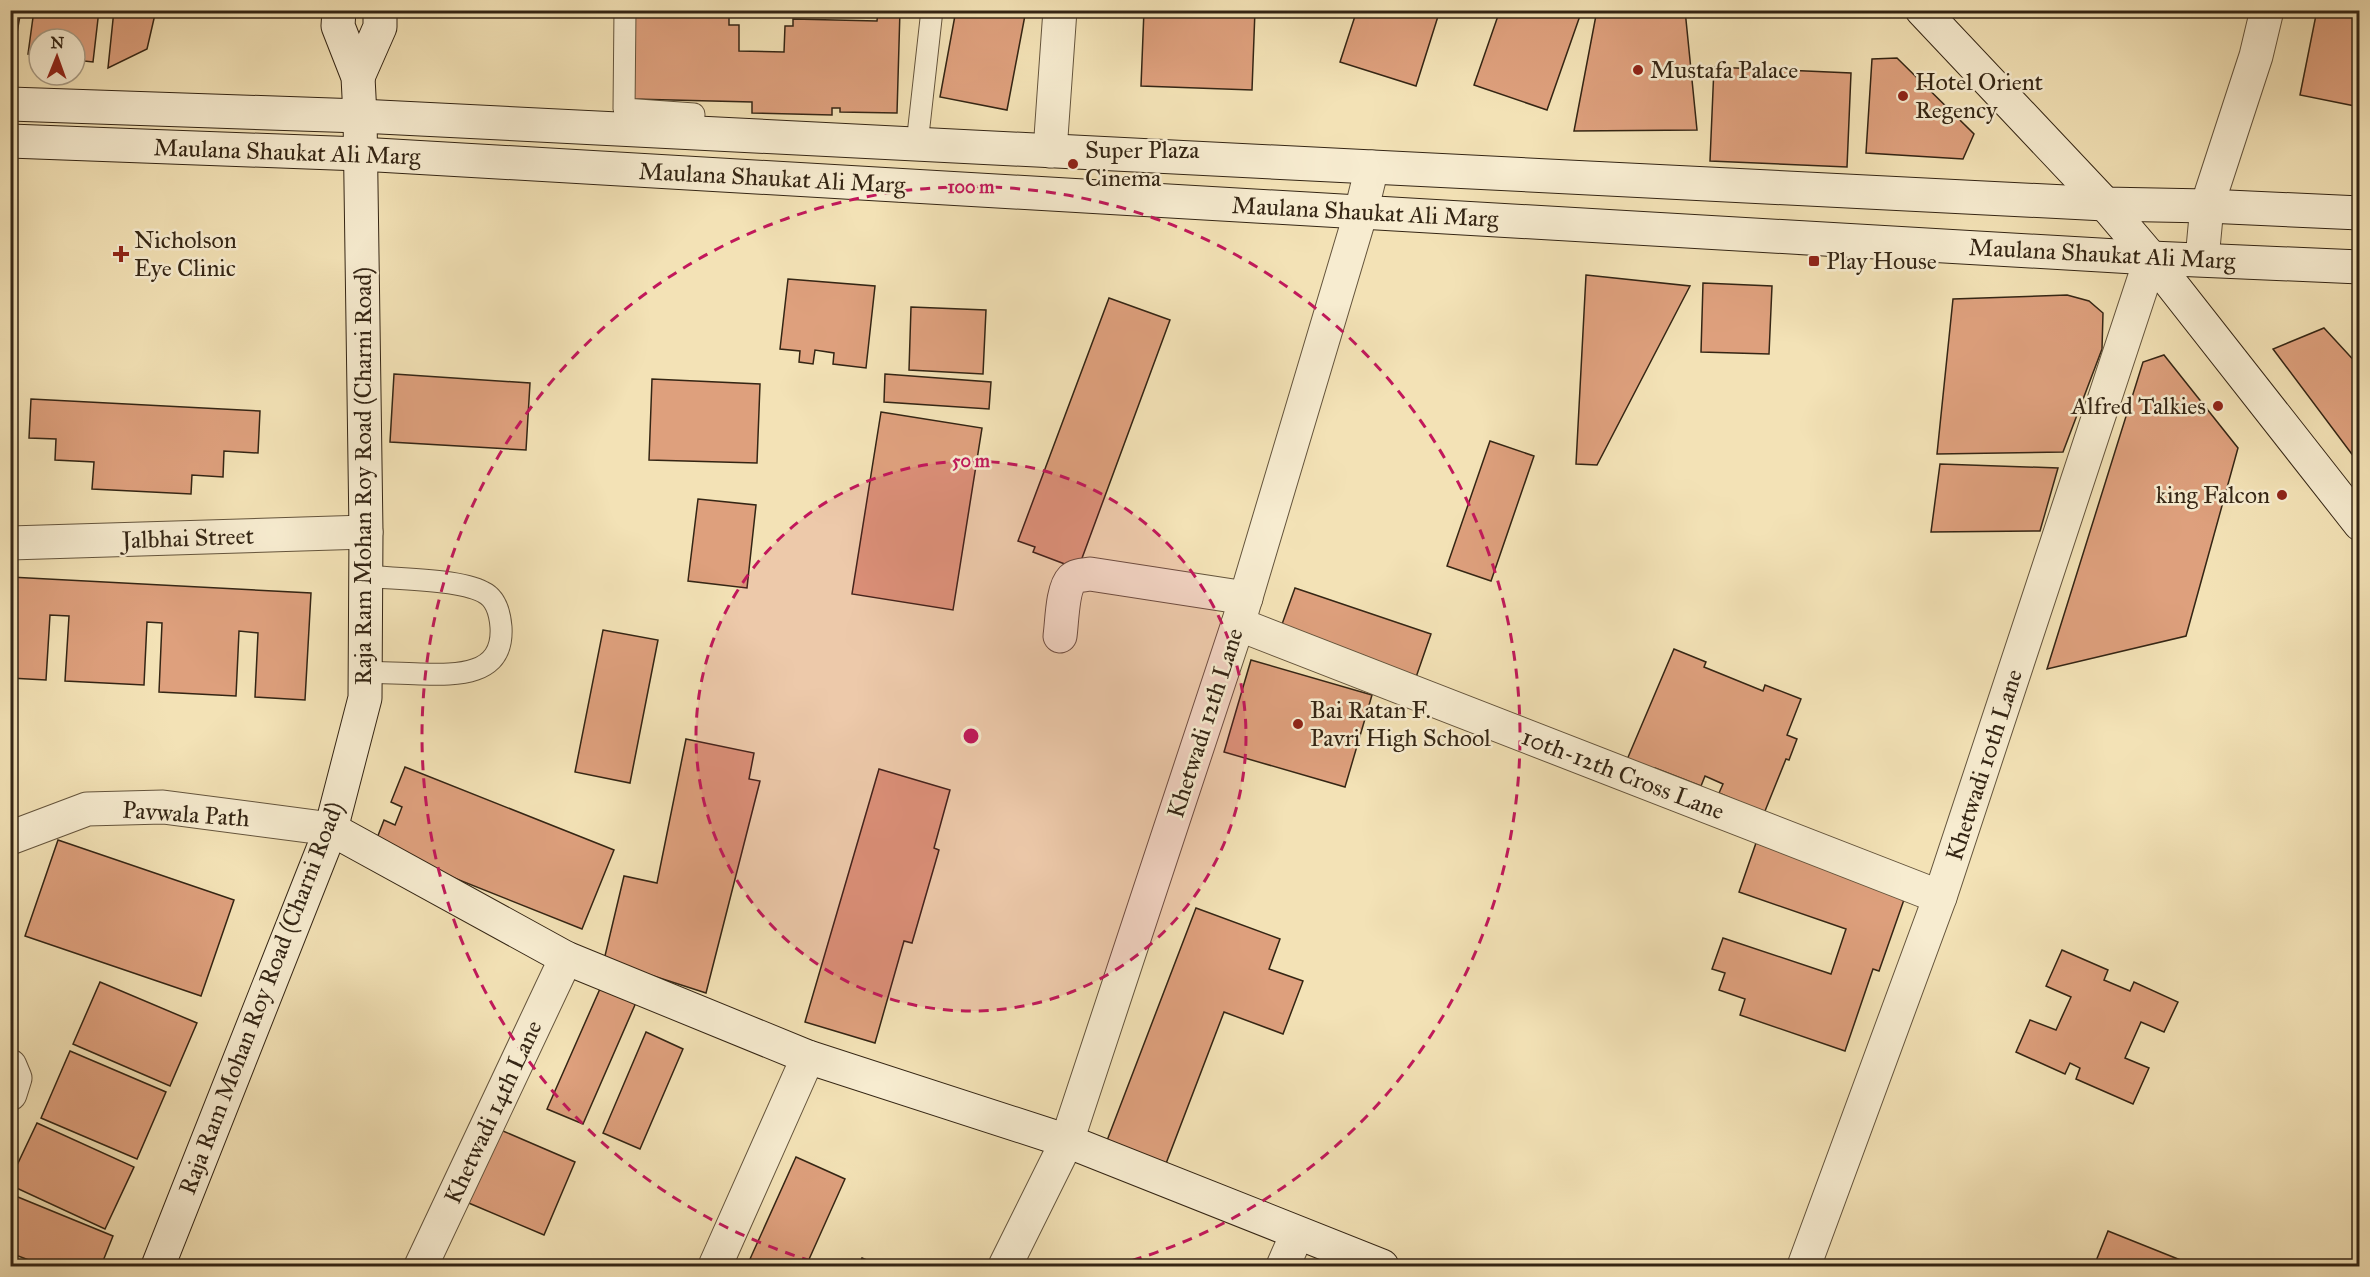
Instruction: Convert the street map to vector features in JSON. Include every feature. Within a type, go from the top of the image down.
[{"type":"street","points":[[339,10],[338,26],[358,77]]},
{"type":"street","points":[[358,77],[380,27],[380,10]]},
{"type":"street","points":[[1050,151],[1060,10]]},
{"type":"street","points":[[1922,10],[2105,204],[2151,258],[2360,524]]},
{"type":"street","points":[[2202,259],[2207,206],[2256,56],[2267,10]]},
{"type":"street","name":"Raja Ram Mohan Roy Road (Charni Road)","points":[[158,1266],[331,829],[365,698],[366,532],[358,77]]},
{"type":"street","name":"Maulana Shaukat Ali Marg","points":[[10,104],[360,116],[2105,204],[2360,213]]},
{"type":"street","name":"Maulana Shaukat Ali Marg","points":[[10,141],[360,154],[2151,258],[2360,267]]},
{"type":"street","name":"Khetwadi 12th Lane","points":[[1005,1266],[1067,1141],[1242,611],[1361,212],[1372,167]]},
{"type":"street","name":"Khetwadi 10th Lane","points":[[1804,1266],[1940,897],[2151,258]]},
{"type":"street","name":"Jalbhai Street","points":[[10,543],[366,532]]},
{"type":"street","name":"10th-12th Cross Lane","points":[[1060,636],[1066,590],[1072,579],[1079,575],[1090,574],[1242,611],[1940,897]]},
{"type":"street","name":"Pavwala Path","points":[[10,838],[87,809],[163,807],[331,829]]},
{"type":"street","points":[[331,829],[566,958],[807,1057],[1067,1141],[1382,1266]]},
{"type":"street","name":"Khetwadi 14th Lane","points":[[421,1266],[566,958]]},
{"type":"street","points":[[715,1266],[807,1057]]},
{"type":"street","points":[[10,1066],[15,1078],[10,1094]]},
{"type":"street","points":[[1283,1266],[1297,1234]]},
{"type":"lane","points":[[625,10],[624,109],[694,114],[693,133]]},
{"type":"lane","points":[[917,144],[932,10]]},
{"type":"lane","points":[[364,672],[452,675],[470,672],[483,666],[495,654],[501,641],[499,614],[494,602],[486,593],[473,587],[365,576]]},
{"type":"building","points":[[10,10],[21,10],[12,61],[10,61]]},
{"type":"building","points":[[34,10],[99,10],[93,62],[87,61],[87,27],[32,27]]},
{"type":"building","points":[[114,10],[156,10],[147,49],[108,68]]},
{"type":"building","points":[[634,10],[729,10],[729,25],[739,25],[739,51],[784,52],[785,26],[793,26],[793,19],[877,21],[878,10],[900,10],[897,113],[840,112],[840,108],[832,108],[832,115],[752,113],[752,102],[632,99]]},
{"type":"building","points":[[956,10],[1026,10],[1007,110],[940,97]]},
{"type":"building","points":[[1144,10],[1255,10],[1252,90],[1141,86]]},
{"type":"building","points":[[1357,10],[1440,10],[1416,86],[1340,62]]},
{"type":"building","points":[[1500,10],[1582,10],[1547,110],[1474,85]]},
{"type":"building","name":"Mustafa Palace","points":[[1597,10],[1685,10],[1697,130],[1574,131]]},
{"type":"building","points":[[2317,10],[2360,10],[2360,107],[2300,95]]},
{"type":"building","name":"Hotel Orient Regency","points":[[1897,58],[1974,134],[1963,159],[1866,153],[1872,59]]},
{"type":"building","points":[[1714,67],[1851,73],[1847,167],[1710,161]]},
{"type":"building","points":[[1586,275],[1690,286],[1597,465],[1576,464]]},
{"type":"building","points":[[788,279],[875,286],[866,368],[833,364],[834,353],[815,350],[813,364],[799,362],[800,351],[780,349]]},
{"type":"building","points":[[1703,283],[1772,286],[1769,354],[1701,352]]},
{"type":"building","points":[[2067,295],[2089,301],[2103,313],[2102,349],[2063,452],[1937,454],[1953,299]]},
{"type":"building","points":[[1109,298],[1170,320],[1078,569],[1033,552],[1035,547],[1018,541]]},
{"type":"building","points":[[911,307],[986,310],[983,374],[909,370]]},
{"type":"building","points":[[2324,328],[2360,367],[2360,465],[2273,349]]},
{"type":"building","points":[[2164,355],[2238,448],[2186,636],[2047,669],[2143,362]]},
{"type":"building","points":[[394,374],[530,383],[526,450],[390,442]]},
{"type":"building","points":[[885,374],[991,382],[989,409],[884,402]]},
{"type":"building","points":[[652,379],[760,384],[757,463],[649,460]]},
{"type":"building","points":[[31,399],[260,411],[258,453],[224,451],[223,477],[192,475],[191,494],[92,489],[94,462],[55,460],[56,439],[29,438]]},
{"type":"building","points":[[881,412],[982,428],[953,610],[852,594]]},
{"type":"building","points":[[1490,441],[1534,456],[1491,581],[1447,566]]},
{"type":"building","points":[[1940,464],[2058,468],[2040,531],[1931,532]]},
{"type":"building","points":[[698,499],[756,505],[747,588],[688,581]]},
{"type":"building","points":[[10,577],[311,593],[305,700],[255,697],[258,633],[239,631],[236,696],[159,692],[162,623],[147,622],[144,685],[65,681],[69,616],[50,615],[46,680],[10,678]]},
{"type":"building","points":[[1295,588],[1431,634],[1414,683],[1281,627]]},
{"type":"building","points":[[603,630],[658,640],[630,783],[575,772]]},
{"type":"building","points":[[1674,649],[1706,662],[1704,667],[1763,691],[1765,685],[1801,699],[1787,735],[1797,739],[1789,760],[1786,759],[1763,816],[1719,793],[1723,784],[1705,776],[1701,786],[1655,768],[1653,773],[1626,762]]},
{"type":"building","name":"Bai Ratan F. Pavri High School","points":[[1251,660],[1372,695],[1345,787],[1224,752]]},
{"type":"building","points":[[686,739],[754,753],[749,779],[760,781],[706,993],[604,960],[624,876],[657,883]]},
{"type":"building","points":[[405,767],[614,850],[582,929],[374,846],[384,820],[395,825],[402,807],[391,802]]},
{"type":"building","points":[[879,769],[950,790],[934,848],[939,850],[912,943],[904,941],[875,1043],[805,1022]]},
{"type":"building","points":[[58,840],[234,900],[201,996],[25,936]]},
{"type":"building","points":[[1756,843],[1906,894],[1879,971],[1873,969],[1845,1051],[1740,1015],[1745,999],[1719,990],[1725,973],[1712,969],[1723,938],[1831,974],[1846,929],[1739,892]]},
{"type":"building","points":[[1196,908],[1280,939],[1269,969],[1303,981],[1283,1034],[1224,1012],[1162,1174],[1103,1151]]},
{"type":"building","points":[[2062,950],[2108,970],[2104,980],[2130,991],[2134,982],[2178,1002],[2164,1032],[2141,1022],[2125,1058],[2149,1068],[2133,1104],[2076,1079],[2080,1068],[2070,1063],[2065,1074],[2016,1052],[2030,1020],[2056,1030],[2071,997],[2046,986]]},
{"type":"building","points":[[100,982],[197,1023],[170,1086],[73,1044]]},
{"type":"building","points":[[603,982],[638,998],[583,1124],[547,1109]]},
{"type":"building","points":[[646,1032],[683,1049],[640,1149],[603,1133]]},
{"type":"building","points":[[70,1051],[166,1092],[137,1159],[41,1118]]},
{"type":"building","points":[[37,1123],[134,1167],[105,1229],[10,1185],[10,1180]]},
{"type":"building","points":[[496,1128],[575,1162],[544,1235],[464,1201]]},
{"type":"building","points":[[796,1157],[845,1179],[806,1266],[767,1266],[750,1259]]},
{"type":"building","points":[[13,1195],[113,1236],[101,1266],[45,1266],[10,1253],[10,1202]]},
{"type":"building","points":[[2108,1231],[2188,1263],[2187,1266],[2094,1266]]},
{"type":"building","points":[[862,1258],[880,1266],[858,1266]]},
{"type":"place","name":"Mustafa Palace","points":[[1638,70]]},
{"type":"place","name":"Hotel Orient Regency","points":[[1903,96]]},
{"type":"place","name":"Super Plaza Cinema","points":[[1073,164]]},
{"type":"place","name":"Nicholson Eye Clinic","points":[[121,254]]},
{"type":"place","name":"Play House","points":[[1814,261]]},
{"type":"place","name":"Alfred Talkies","points":[[2218,406]]},
{"type":"place","name":"king Falcon","points":[[2282,495]]},
{"type":"place","name":"Bai Ratan F. Pavri High School","points":[[1298,724]]}]
